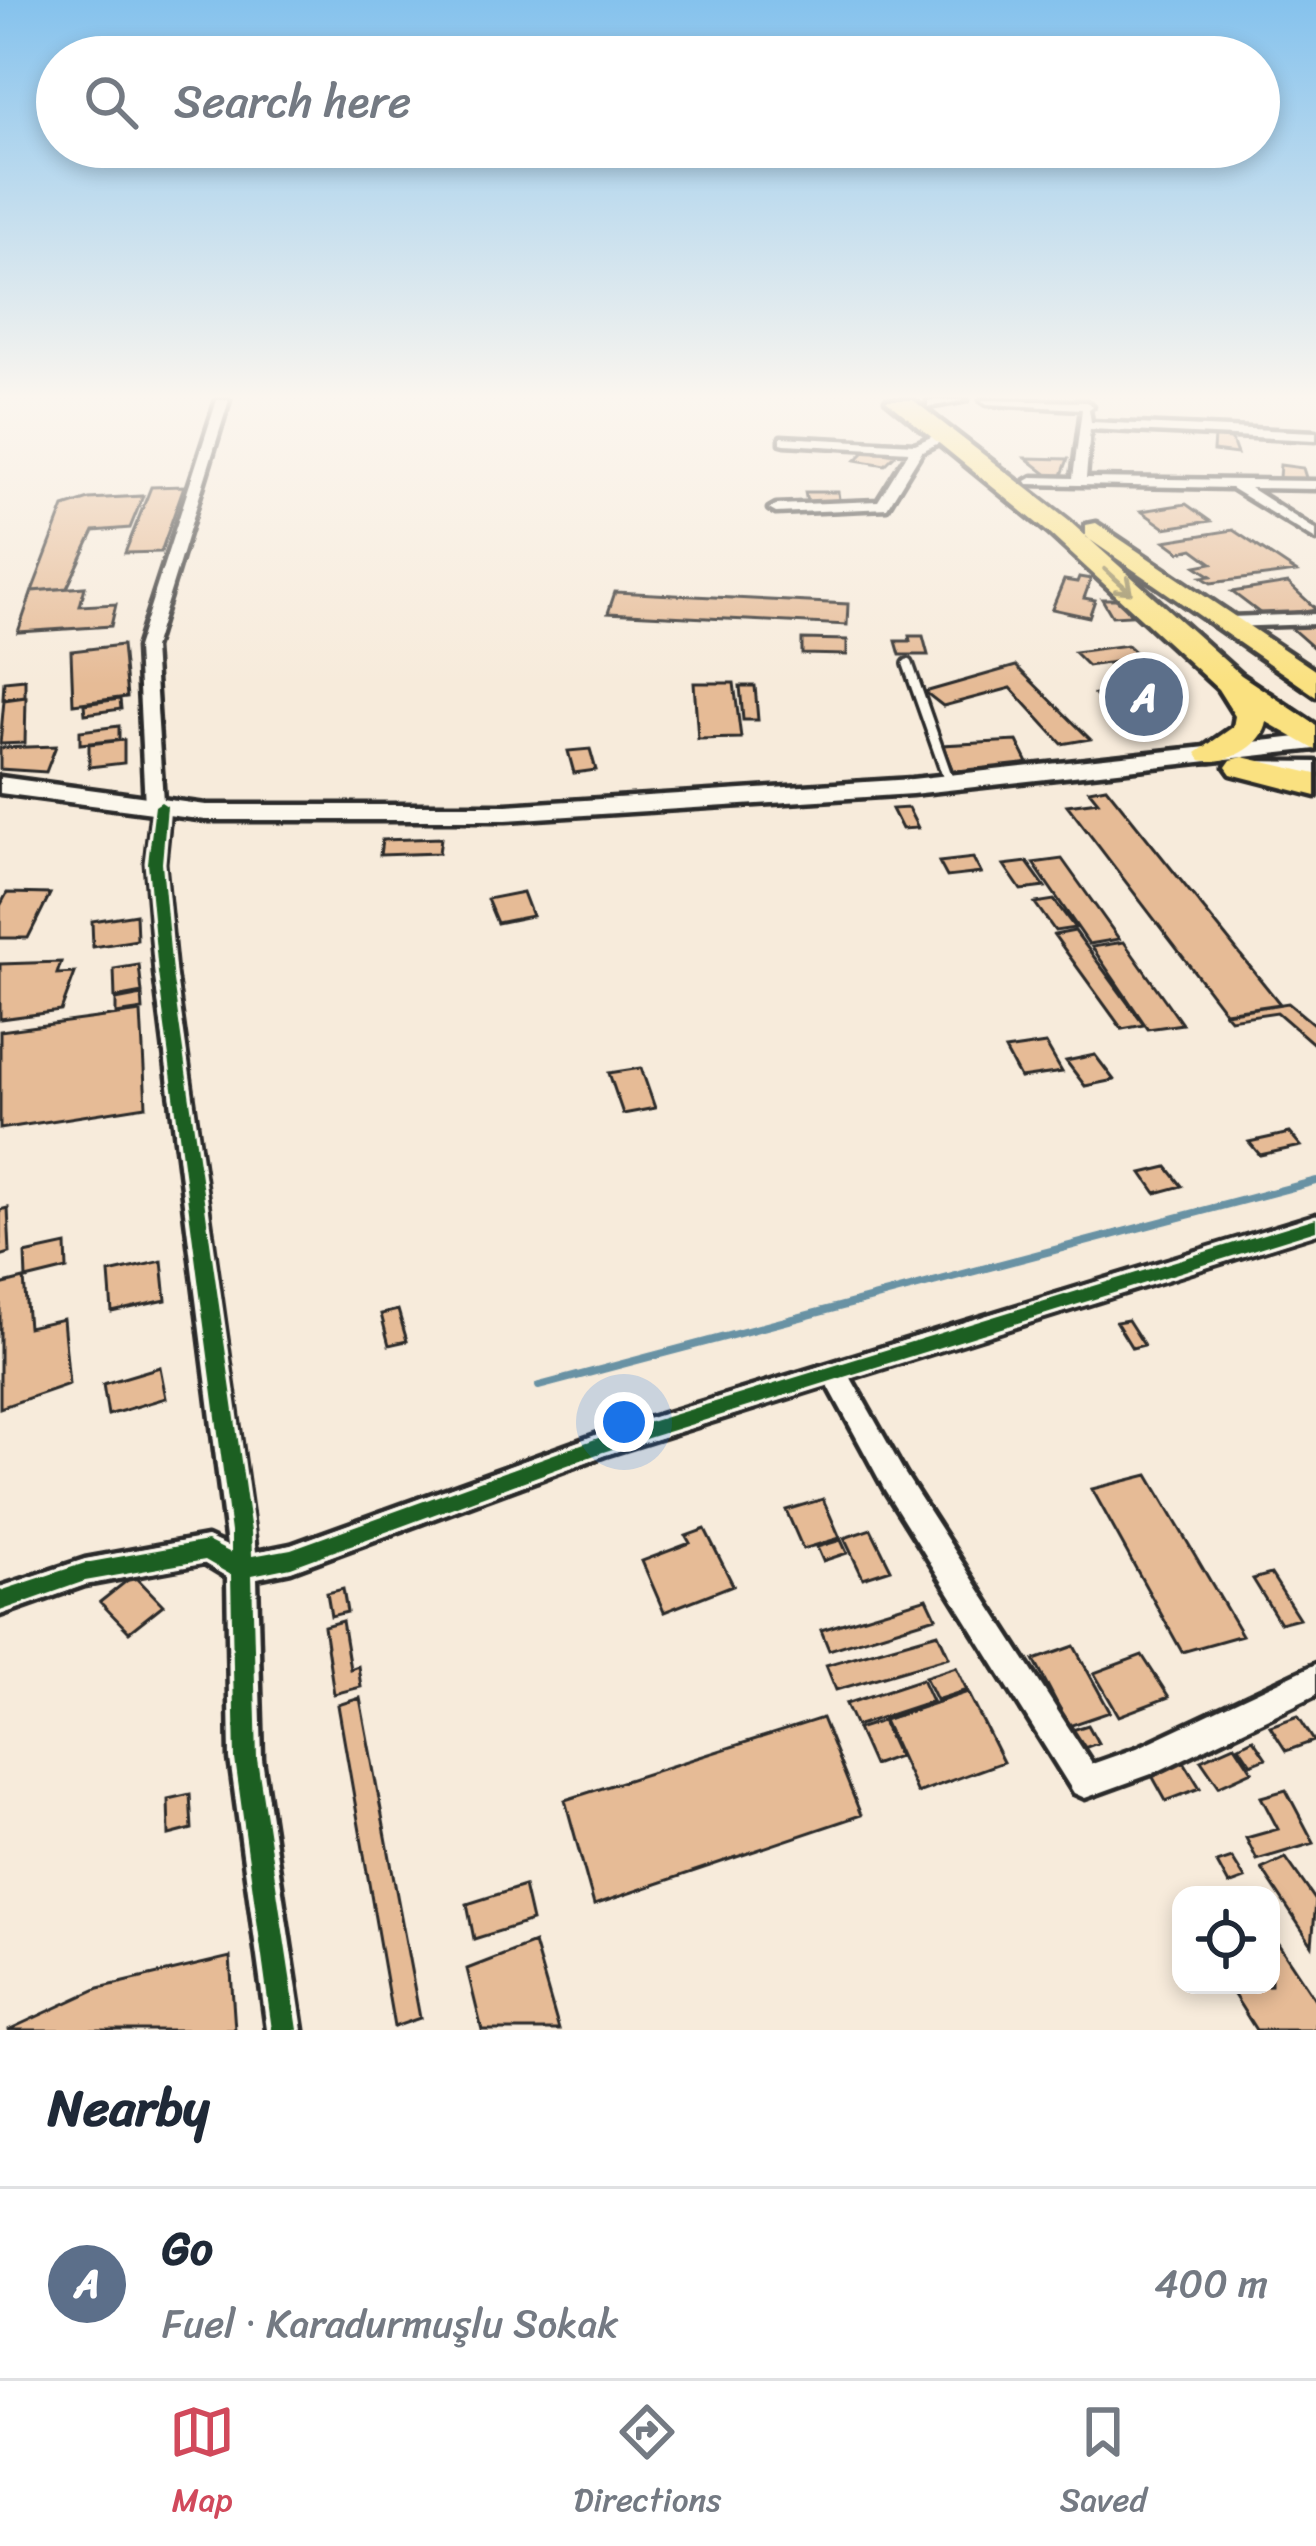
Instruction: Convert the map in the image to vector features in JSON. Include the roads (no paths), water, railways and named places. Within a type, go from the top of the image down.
[{"type":"highway","points":[[1010,495],[1059,527],[1230,682],[1316,741]]},
{"type":"highway","points":[[1052,495],[1309,679]]},
{"type":"highway","points":[[1230,682],[1252,716],[1249,732],[1228,760],[1316,785]]},
{"type":"main road","points":[[0,785],[232,814],[517,811],[1228,760],[1316,741]]},
{"type":"main road","points":[[1228,760],[1316,769]]},
{"type":"street","points":[[193,495],[145,648],[157,806],[155,863],[182,1132],[241,1532],[238,1568],[246,1759],[285,2030]]},
{"type":"street","points":[[776,509],[882,505],[890,495]]},
{"type":"street","points":[[1252,495],[1316,536]]},
{"type":"street","points":[[1229,622],[1316,619]]},
{"type":"street","points":[[0,1601],[85,1572],[207,1550],[238,1568],[292,1558],[601,1444],[1316,1224]]},
{"type":"street","points":[[835,1373],[895,1483],[1085,1782],[1143,1762],[1316,1679]]},
{"type":"lane","points":[[908,664],[949,781]]},
{"type":"waterway","points":[[539,1386],[1316,1181]]},
{"type":"place","name":"Go","points":[[1144,697]]}]
